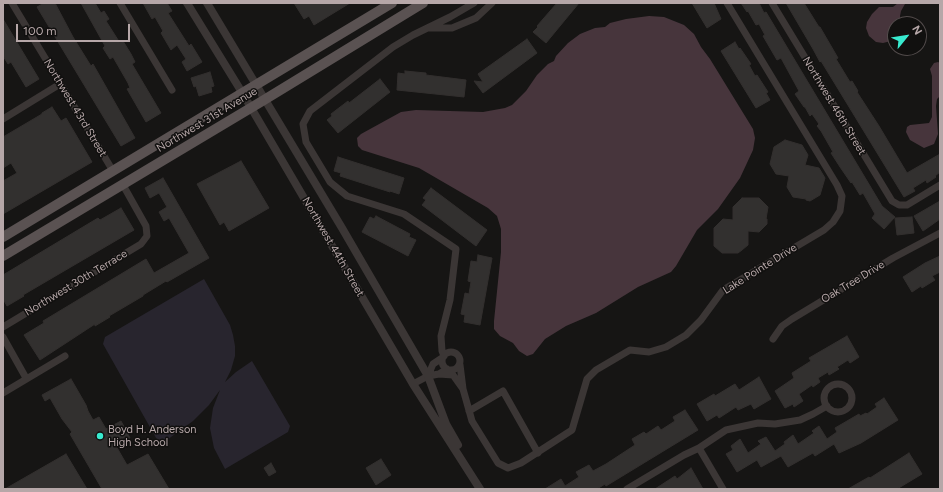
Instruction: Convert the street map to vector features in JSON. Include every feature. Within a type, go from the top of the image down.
[{"type":"main road","name":"Northwest 31st Avenue","points":[[3,237],[392,3]]},
{"type":"main road","name":"Northwest 31st Avenue","points":[[3,256],[423,3]]},
{"type":"street","name":"Northwest 43rd Street","points":[[12,3],[113,171]]},
{"type":"street","points":[[120,3],[172,90]]},
{"type":"street","name":"Northwest 44th Street","points":[[187,3],[243,94],[413,384],[481,489]]},
{"type":"street","name":"Northwest 44th Street","points":[[207,3],[342,228],[428,376],[446,424],[481,489]]},
{"type":"street","points":[[447,369],[442,363],[443,357],[441,336],[450,300],[456,249],[404,214],[347,196],[330,182],[306,142],[303,124],[310,111],[393,47],[474,3]]},
{"type":"street","points":[[428,28],[452,28],[476,18],[492,3]]},
{"type":"street","name":"Lake Pointe Drive","points":[[441,336],[451,352],[458,355],[460,360],[463,389],[472,422],[498,463],[508,468],[521,463],[538,453],[572,430],[587,379],[596,370],[630,350],[649,352],[666,347],[686,335],[701,320],[723,290],[824,230],[833,222],[840,211],[842,196],[727,3]]},
{"type":"street","name":"Northwest 46th Street","points":[[772,3],[892,201],[899,205],[907,205],[940,186]]},
{"type":"street","points":[[3,119],[60,84]]},
{"type":"street","name":"Northwest 30th Terrace","points":[[3,327],[141,244],[147,236],[146,226],[123,184]]},
{"type":"street","name":"Oak Tree Drive","points":[[773,339],[782,326],[792,319],[893,258],[940,233]]},
{"type":"street","points":[[3,337],[26,378]]},
{"type":"street","points":[[428,376],[433,364],[447,353],[451,352]]},
{"type":"street","points":[[3,393],[65,356]]},
{"type":"street","points":[[439,374],[447,369],[454,370],[460,368]]},
{"type":"street","points":[[413,384],[428,376],[439,374],[458,375],[460,368]]},
{"type":"street","name":"Lake Pointe Drive","points":[[453,375],[463,389]]},
{"type":"street","points":[[469,412],[503,391],[538,453]]},
{"type":"street","points":[[627,489],[684,455],[699,448],[726,430],[758,423],[775,424],[800,420],[827,406]]},
{"type":"street","points":[[699,448],[723,489]]},
{"type":"shaded area","points":[[898,3],[908,3],[905,4],[900,16],[887,16],[887,42],[876,42],[869,36],[866,28],[867,22],[879,7],[893,7]]},
{"type":"shaded area","points":[[649,16],[664,17],[684,25],[694,34],[753,129],[755,138],[753,150],[740,178],[718,209],[697,230],[671,272],[638,287],[596,313],[566,326],[545,339],[533,354],[527,356],[519,351],[513,343],[500,336],[494,329],[501,252],[501,229],[497,216],[488,208],[419,168],[362,150],[358,146],[357,138],[361,134],[401,112],[416,110],[483,112],[505,108],[512,105],[526,91],[537,75],[548,64],[554,61],[556,56],[568,43],[580,34],[595,28],[605,27],[610,23]]},
{"type":"shaded area","points":[[934,63],[940,63],[940,96],[937,99],[936,106],[938,134],[934,144],[924,148],[910,140],[906,132],[907,127],[910,125],[929,123],[932,117],[932,76],[930,69]]},
{"type":"shaded area","points":[[204,279],[230,325],[233,335],[235,356],[231,370],[225,382],[252,361],[290,426],[288,432],[225,469],[214,448],[210,428],[213,408],[220,390],[209,405],[193,421],[160,445],[103,344],[105,337]]},
{"type":"building","points":[[44,3],[55,3],[73,37],[91,66],[93,64],[135,138],[121,146],[37,7]]},
{"type":"building","points":[[81,3],[95,3],[101,13],[104,11],[109,19],[106,21],[120,43],[123,41],[131,54],[135,62],[132,64],[161,113],[146,122],[127,89],[130,88],[128,83],[113,57],[110,59],[103,48],[105,46]]},
{"type":"building","points":[[143,3],[167,3],[172,11],[168,13],[189,46],[191,44],[202,62],[187,71],[182,62],[186,59],[177,45],[171,50],[161,33],[163,31],[155,17],[152,19]]},
{"type":"building","points":[[294,3],[350,3],[314,25],[309,16],[304,19]]},
{"type":"building","points":[[557,3],[579,3],[546,43],[533,32]]},
{"type":"building","points":[[692,3],[714,3],[721,19],[707,28]]},
{"type":"building","points":[[741,3],[759,3],[764,13],[766,12],[882,206],[895,217],[884,229],[872,218],[875,214],[863,193],[860,195],[840,167],[831,153],[833,152],[817,126],[819,124],[812,114],[810,116],[795,94],[799,91],[781,58],[777,60],[763,36],[765,35],[759,24],[756,25],[748,11],[747,12]]},
{"type":"building","points":[[786,3],[804,3],[838,58],[836,59],[850,82],[852,81],[858,91],[857,92],[907,173],[940,154],[940,172],[935,176],[936,177],[927,183],[926,180],[913,188],[915,191],[904,197],[821,61],[820,62]]},
{"type":"building","points":[[3,19],[39,79],[26,87],[11,62],[8,64],[3,56]]},
{"type":"building","points":[[527,39],[537,53],[483,93],[474,81],[483,82],[478,74]]},
{"type":"building","points":[[735,42],[751,64],[749,65],[755,76],[757,75],[768,92],[766,93],[770,100],[756,108],[721,51]]},
{"type":"building","points":[[405,71],[466,80],[464,97],[397,90],[398,73],[405,74]]},
{"type":"building","points":[[210,72],[214,86],[211,87],[212,92],[199,96],[196,86],[194,87],[191,78]]},
{"type":"building","points":[[380,79],[390,92],[338,133],[327,120],[332,116],[331,114],[348,101],[349,103]]},
{"type":"building","points":[[52,107],[61,121],[66,118],[92,162],[3,214],[3,181],[17,173],[11,163],[3,168],[3,137]]},
{"type":"building","points":[[785,140],[802,145],[808,155],[805,165],[819,168],[825,178],[820,195],[810,201],[793,197],[787,187],[789,176],[776,174],[770,164],[774,147]]},
{"type":"building","points":[[338,157],[404,178],[399,194],[340,176],[341,173],[334,171]]},
{"type":"building","points":[[241,161],[269,208],[229,231],[224,222],[220,225],[197,184]]},
{"type":"building","points":[[163,178],[209,258],[167,282],[166,281],[95,326],[95,324],[40,360],[24,335],[44,323],[43,321],[146,259],[154,273],[189,253],[169,218],[164,221],[159,212],[167,207],[159,193],[150,198],[145,188]]},
{"type":"building","points":[[431,188],[487,230],[476,246],[422,205],[426,200],[423,198]]},
{"type":"building","points":[[742,198],[759,198],[768,207],[766,219],[767,224],[759,232],[748,231],[748,245],[738,253],[722,253],[714,246],[714,228],[723,219],[733,220],[733,207]]},
{"type":"building","points":[[940,201],[940,219],[923,231],[914,216]]},
{"type":"building","points":[[121,208],[134,230],[23,295],[24,296],[7,306],[3,299],[3,275],[98,218],[100,220]]},
{"type":"building","points":[[376,216],[410,234],[409,237],[416,240],[408,256],[362,232],[370,217],[374,219]]},
{"type":"building","points":[[912,217],[914,233],[897,235],[895,218]]},
{"type":"building","points":[[478,255],[492,258],[480,325],[464,322],[465,315],[461,314],[465,293],[469,294],[471,282],[468,281],[471,261],[477,262]]},
{"type":"building","points":[[940,256],[940,272],[932,276],[935,280],[912,292],[903,277],[925,263]]},
{"type":"building","points":[[847,336],[859,357],[850,363],[848,360],[837,367],[839,369],[829,375],[828,372],[818,378],[820,382],[813,387],[812,385],[799,394],[803,401],[794,407],[793,404],[785,408],[775,391],[794,378],[792,373],[811,361],[809,358]]},
{"type":"building","points":[[759,377],[771,399],[754,409],[751,404],[738,410],[736,407],[719,418],[717,415],[707,421],[697,404],[714,394],[715,396],[735,384],[739,390]]},
{"type":"building","name":"Boyd H. Anderson High School","points":[[71,379],[93,420],[99,417],[106,429],[121,421],[130,438],[116,446],[127,465],[148,454],[169,489],[102,489],[70,434],[72,432],[62,419],[50,398],[45,401],[42,395]]},
{"type":"building","points":[[884,398],[898,420],[861,443],[839,453],[834,444],[815,456],[813,453],[788,467],[781,456],[761,467],[757,460],[737,472],[726,454],[733,450],[731,446],[740,439],[748,453],[761,444],[758,441],[766,437],[775,451],[785,444],[784,442],[793,435],[798,444],[814,433],[812,431],[819,426],[827,439],[837,432],[835,428],[859,414],[860,416],[866,413],[867,414],[877,407],[875,404]]},
{"type":"building","points":[[685,410],[698,430],[606,486],[605,484],[597,489],[545,489],[561,479],[565,486],[579,477],[576,472],[589,465],[593,471],[606,464],[635,445],[632,439],[644,432],[646,434],[658,426],[661,430],[675,421],[673,417]]},
{"type":"building","points":[[909,453],[922,474],[897,489],[848,489],[869,477],[870,478]]},
{"type":"building","points":[[66,454],[87,489],[5,489]]},
{"type":"building","points":[[381,459],[391,475],[376,485],[366,468]]},
{"type":"building","points":[[271,463],[276,472],[269,476],[264,468]]},
{"type":"building","points":[[691,468],[703,489],[655,489],[675,476],[677,479]]},
{"type":"place","name":"Boyd H. Anderson High School","points":[[100,436]]}]
